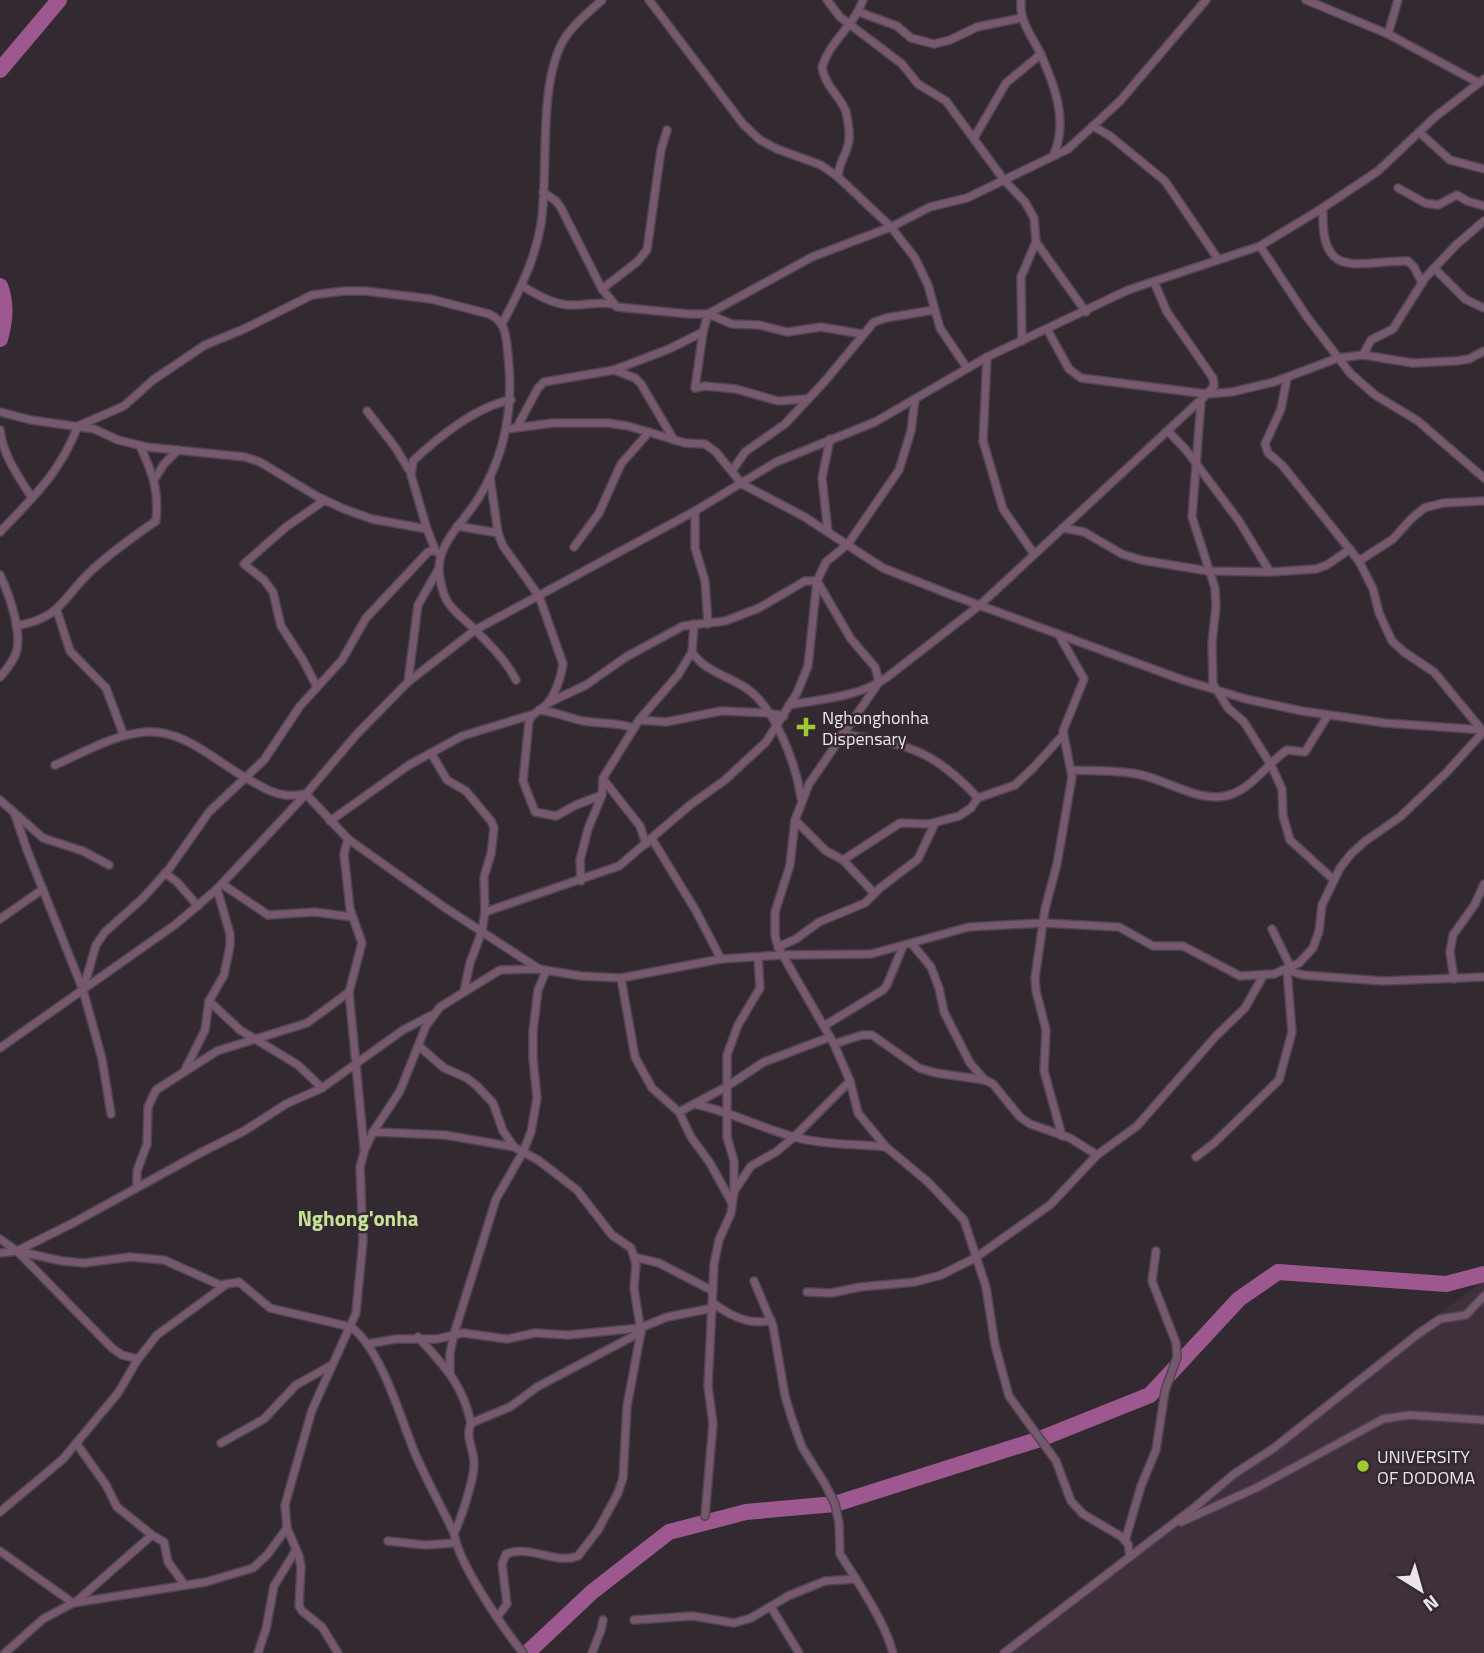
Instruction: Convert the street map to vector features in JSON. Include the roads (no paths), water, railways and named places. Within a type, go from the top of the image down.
[{"type":"street","points":[[408,682],[416,611],[457,526],[476,503],[490,476],[508,429],[511,374],[502,324],[522,286],[537,247],[550,96],[558,52],[575,26],[602,0]]},
{"type":"street","points":[[649,0],[743,124],[761,140],[777,149],[821,165],[838,177],[891,227],[912,253],[928,285],[940,328],[967,368]]},
{"type":"street","points":[[827,0],[835,12],[902,64],[918,85],[946,101],[1004,180],[1025,202],[1034,218],[1036,242],[1021,277],[1022,341]]},
{"type":"street","points":[[838,177],[839,164],[849,142],[846,116],[843,105],[830,90],[822,67],[837,40],[859,12],[863,0]]},
{"type":"street","points":[[1021,0],[1021,18],[1041,54],[1058,103],[1061,132],[1054,155]]},
{"type":"street","points":[[1193,15],[1194,0]]},
{"type":"street","points":[[806,399],[778,401],[736,389],[705,386],[695,388],[708,314],[812,257],[891,227],[923,209],[967,198],[1068,149],[1121,101],[1206,0]]},
{"type":"street","points":[[0,1048],[176,924],[220,887],[356,735],[408,682],[475,630],[695,511],[776,462],[875,422],[987,357],[1128,290],[1260,246],[1377,171],[1419,132],[1482,81],[1388,34],[1306,0]]},
{"type":"street","points":[[1388,34],[1398,0]]},
{"type":"street","points":[[859,12],[897,26],[911,37],[934,44],[950,40],[977,27],[1021,18]]},
{"type":"street","points":[[974,138],[1006,83],[1041,54]]},
{"type":"street","points":[[1093,126],[1106,133],[1165,181],[1218,259]]},
{"type":"street","points":[[602,289],[637,262],[647,250],[661,150],[667,130]]},
{"type":"street","points":[[1419,132],[1450,160],[1484,169]]},
{"type":"street","points":[[1398,188],[1425,203],[1438,205],[1457,195],[1484,206]]},
{"type":"street","points":[[543,192],[561,208],[602,289],[614,304]]},
{"type":"street","points":[[1323,208],[1325,239],[1336,259],[1350,264],[1408,261],[1422,283]]},
{"type":"street","points":[[1363,355],[1371,340],[1396,326],[1434,268],[1484,221]]},
{"type":"street","points":[[1036,242],[1086,312]]},
{"type":"street","points":[[1260,246],[1338,358],[1359,382],[1418,421],[1484,478]]},
{"type":"street","points":[[1434,268],[1465,299],[1484,307]]},
{"type":"street","points":[[1129,1557],[1129,1547],[1125,1541],[1075,1506],[1066,1493],[1056,1461],[1009,1396],[995,1345],[986,1287],[964,1220],[928,1182],[886,1147],[858,1113],[850,1081],[832,1040],[778,947],[775,912],[792,856],[795,820],[801,800],[809,783],[877,685],[980,606],[1214,386],[1213,378],[1167,312],[1154,282]]},
{"type":"street","points":[[522,286],[559,304],[595,302],[614,304],[624,309],[708,314],[732,324],[759,325],[787,332],[821,327],[862,334]]},
{"type":"street","points":[[0,532],[62,462],[78,426],[124,406],[153,380],[205,345],[312,295],[352,291],[431,299],[489,314],[502,324]]},
{"type":"street","points":[[732,471],[745,452],[785,424],[825,381],[873,322],[886,317],[934,310]]},
{"type":"street","points":[[1047,328],[1069,369],[1082,378],[1204,397],[1287,377],[1338,358],[1363,355],[1413,363],[1465,360],[1484,351]]},
{"type":"street","points":[[517,427],[544,382],[614,370],[669,349],[703,332]]},
{"type":"street","points":[[987,357],[983,441],[1003,509],[1034,554]]},
{"type":"street","points":[[614,370],[639,381],[674,440]]},
{"type":"street","points":[[1287,377],[1283,402],[1266,440],[1266,449],[1359,561],[1373,589],[1379,613],[1392,641],[1434,672],[1483,729]]},
{"type":"street","points":[[1204,397],[1195,463],[1193,521],[1214,588],[1216,606],[1212,681],[1228,708],[1244,722],[1271,765],[1283,794],[1287,836],[1334,880]]},
{"type":"street","points":[[485,912],[619,866],[690,805],[741,767],[777,726],[801,685],[808,666],[817,581],[826,562],[848,544],[902,464],[911,431],[915,399]]},
{"type":"street","points":[[411,473],[413,461],[455,427],[495,405],[511,400]]},
{"type":"street","points":[[367,411],[411,473],[435,550],[446,601],[499,656],[516,680]]},
{"type":"street","points":[[0,412],[31,420],[94,429],[140,446],[236,456],[260,462],[325,500],[372,519],[427,529]]},
{"type":"street","points":[[508,429],[553,423],[608,423],[710,446],[743,484],[892,572],[1059,635],[1218,691],[1272,706],[1385,723],[1483,729]]},
{"type":"street","points":[[0,430],[15,471],[32,498]]},
{"type":"street","points":[[1168,431],[1239,521],[1270,572]]},
{"type":"street","points":[[574,547],[596,517],[621,464],[649,432]]},
{"type":"street","points":[[828,532],[822,478],[830,439]]},
{"type":"street","points":[[16,626],[30,624],[57,611],[90,572],[124,542],[156,521],[158,498],[154,480],[140,446]]},
{"type":"street","points":[[154,480],[163,464],[178,450]]},
{"type":"street","points":[[490,476],[498,533],[503,546],[538,596],[563,664],[562,674],[548,704]]},
{"type":"street","points":[[317,687],[281,626],[273,592],[264,580],[244,564],[286,527],[325,500]]},
{"type":"street","points":[[1359,561],[1393,539],[1410,519],[1424,508],[1443,503],[1484,501]]},
{"type":"street","points":[[695,511],[694,537],[705,581],[708,624]]},
{"type":"street","points":[[457,526],[498,533]]},
{"type":"street","points":[[1063,528],[1084,532],[1122,554],[1141,560],[1208,571],[1270,572],[1321,568],[1350,550]]},
{"type":"street","points":[[83,990],[96,945],[105,932],[143,898],[165,873],[209,812],[269,755],[293,715],[342,660],[362,624],[378,603],[428,552],[435,550]]},
{"type":"street","points":[[0,575],[9,596],[16,626],[16,652],[0,677]]},
{"type":"street","points":[[330,821],[431,753],[467,734],[531,715],[595,679],[649,642],[683,626],[725,621],[759,608],[805,581],[817,581]]},
{"type":"street","points":[[817,581],[851,639],[875,667],[877,685]]},
{"type":"street","points":[[57,611],[70,651],[106,688],[124,736]]},
{"type":"street","points":[[581,881],[582,850],[587,829],[602,795],[603,778],[639,720],[678,675],[692,652],[694,624]]},
{"type":"street","points":[[1059,635],[1084,679],[1066,720],[1063,735],[1072,770],[1057,864],[1043,923],[1036,967],[1036,991],[1046,1030],[1044,1071],[1062,1136]]},
{"type":"street","points":[[692,652],[702,664],[751,692],[768,713],[777,726],[796,769],[801,800]]},
{"type":"street","points":[[789,705],[877,685]]},
{"type":"street","points":[[540,710],[562,713],[582,721],[616,723],[634,728]]},
{"type":"street","points":[[639,720],[666,722],[721,711],[784,716]]},
{"type":"street","points":[[531,715],[523,776],[532,809],[538,814],[556,816],[576,804],[602,795]]},
{"type":"street","points":[[1072,770],[1136,774],[1198,794],[1221,797],[1241,790],[1287,750],[1302,753],[1307,750],[1328,715]]},
{"type":"street","points":[[17,1251],[244,1131],[286,1104],[322,1088],[392,1037],[500,970],[543,970],[621,978],[721,959],[782,954],[871,954],[969,927],[1043,923],[1119,927],[1153,946],[1183,947],[1240,976],[1263,976],[1289,969],[1313,948],[1319,932],[1320,912],[1340,868],[1357,847],[1400,817],[1446,773],[1483,729]]},
{"type":"street","points":[[55,765],[124,736],[149,732],[182,739],[197,746],[228,768],[276,793],[287,796],[306,794]]},
{"type":"street","points":[[842,734],[902,745],[918,751],[948,768],[978,798]]},
{"type":"street","points":[[843,860],[900,823],[935,823],[963,814],[978,798],[1021,780],[1063,735]]},
{"type":"street","points":[[431,753],[447,780],[466,791],[493,825],[491,854],[484,877],[485,912],[482,931],[470,963],[464,991]]},
{"type":"street","points":[[603,778],[640,826],[696,911],[721,959]]},
{"type":"street","points":[[306,794],[348,839],[432,899],[543,970]]},
{"type":"street","points":[[0,800],[43,838],[83,851],[109,865]]},
{"type":"street","points":[[15,815],[83,990],[102,1059],[111,1114]]},
{"type":"street","points":[[795,820],[826,851],[843,860],[874,893]]},
{"type":"street","points":[[778,947],[796,939],[819,922],[858,907],[918,859],[935,823]]},
{"type":"street","points":[[348,839],[344,855],[352,916],[362,943],[349,992],[365,1149]]},
{"type":"street","points":[[165,873],[177,882],[198,906]]},
{"type":"street","points":[[1454,979],[1451,940],[1475,904],[1484,884]]},
{"type":"street","points":[[220,887],[268,915],[315,912],[352,916]]},
{"type":"street","points":[[184,1071],[205,1030],[209,1001],[224,975],[230,946],[220,887]]},
{"type":"street","points":[[0,919],[43,889]]},
{"type":"street","points":[[1196,1157],[1279,1080],[1292,1032],[1289,969],[1272,929]]},
{"type":"street","points":[[912,944],[931,967],[944,1012],[966,1059],[985,1080]]},
{"type":"street","points":[[824,1026],[883,990],[903,946]]},
{"type":"street","points":[[705,1516],[713,1424],[708,1385],[715,1257],[731,1213],[734,1192],[734,1161],[728,1143],[726,1112],[727,1055],[730,1042],[760,988],[758,957]]},
{"type":"street","points":[[1289,969],[1303,975],[1383,981],[1484,977]]},
{"type":"street","points":[[450,1372],[454,1334],[496,1199],[529,1139],[537,1092],[533,1031],[543,970]]},
{"type":"street","points":[[807,1292],[831,1293],[860,1287],[915,1282],[941,1275],[975,1258],[1050,1205],[1097,1155],[1130,1133],[1216,1036],[1245,1008],[1263,976]]},
{"type":"street","points":[[621,978],[635,1057],[652,1088],[678,1112],[732,1203]]},
{"type":"street","points":[[137,1188],[136,1171],[147,1144],[150,1101],[156,1090],[217,1051],[307,1023],[349,992]]},
{"type":"street","points":[[209,1001],[240,1030],[295,1063],[322,1088]]},
{"type":"street","points":[[338,1653],[322,1627],[299,1606],[301,1567],[287,1528],[285,1505],[312,1410],[356,1313],[363,1251],[359,1180],[365,1149],[400,1091],[432,1014]]},
{"type":"street","points":[[678,1112],[726,1087],[765,1062],[832,1040],[872,1035],[919,1068],[985,1080],[993,1084],[1020,1117],[1030,1124],[1070,1138],[1097,1155]]},
{"type":"street","points":[[419,1046],[444,1068],[471,1081],[491,1100],[503,1131],[514,1147]]},
{"type":"street","points":[[734,1192],[751,1166],[776,1152],[794,1137],[850,1081]]},
{"type":"street","points":[[694,1104],[726,1112],[794,1137],[886,1147]]},
{"type":"street","points":[[373,1132],[459,1136],[514,1147],[538,1160],[577,1190],[612,1235],[631,1248],[634,1257],[634,1288],[641,1330],[628,1406],[625,1464],[618,1493],[598,1530],[579,1556],[564,1559],[525,1552],[506,1554],[502,1564],[507,1604],[498,1616]]},
{"type":"street","points":[[0,1239],[17,1251],[112,1348],[122,1355],[138,1359]]},
{"type":"street","points":[[0,1253],[17,1251],[78,1264],[130,1258],[164,1260],[224,1286]]},
{"type":"street","points":[[1125,1541],[1141,1486],[1156,1450],[1165,1391],[1177,1357],[1176,1343],[1152,1282],[1157,1251]]},
{"type":"street","points":[[634,1257],[659,1263],[713,1291]]},
{"type":"street","points":[[754,1281],[771,1320],[785,1396],[802,1447],[835,1504],[840,1554],[888,1638],[893,1653]]},
{"type":"street","points":[[0,1512],[50,1471],[76,1443],[118,1393],[138,1359],[161,1331],[224,1286],[239,1282],[270,1308],[351,1327],[367,1345],[395,1400],[414,1451],[454,1533],[455,1543],[523,1653]]},
{"type":"street","points":[[1004,1653],[1234,1474],[1274,1448],[1418,1334],[1440,1319],[1466,1315],[1484,1296]]},
{"type":"street","points":[[471,1423],[510,1407],[537,1387],[667,1317],[713,1306],[749,1321],[771,1320]]},
{"type":"street","points":[[367,1345],[418,1337],[437,1339],[454,1334],[507,1339],[535,1334],[568,1335],[641,1330]]},
{"type":"street","points":[[418,1337],[450,1372],[466,1400],[471,1423],[468,1437],[474,1460],[473,1470],[461,1520],[454,1533]]},
{"type":"street","points":[[221,1443],[264,1419],[296,1385],[331,1366]]},
{"type":"street","points":[[1168,1527],[1256,1488],[1383,1419],[1409,1415],[1484,1419]]},
{"type":"street","points":[[76,1443],[106,1485],[117,1507],[164,1542],[168,1562],[184,1584]]},
{"type":"street","points":[[0,1551],[75,1602],[206,1582],[253,1568],[267,1555],[287,1528]]},
{"type":"street","points":[[5,1653],[30,1629],[75,1602],[152,1535]]},
{"type":"street","points":[[388,1541],[425,1545],[455,1543]]},
{"type":"street","points":[[258,1653],[267,1629],[274,1586],[296,1549]]},
{"type":"street","points":[[634,1620],[693,1616],[734,1623],[751,1618],[788,1596],[825,1581],[856,1579]]},
{"type":"street","points":[[771,1607],[799,1653]]},
{"type":"street","points":[[592,1653],[603,1619]]},
{"type":"waterway","points":[[0,70],[59,0]]},
{"type":"waterway","points":[[0,286],[4,299],[0,339]]},
{"type":"waterway","points":[[527,1653],[592,1592],[669,1532],[746,1512],[835,1504],[1040,1439],[1150,1395],[1239,1299],[1278,1272],[1446,1284],[1484,1274]]},
{"type":"place","name":"Nghonghonha Dispensary","points":[[806,727]]},
{"type":"place","name":"UNIVERSITY OF DODOMA","points":[[1363,1466]]},
{"type":"district","name":"Nghong'onha","points":[[358,1218]]}]
